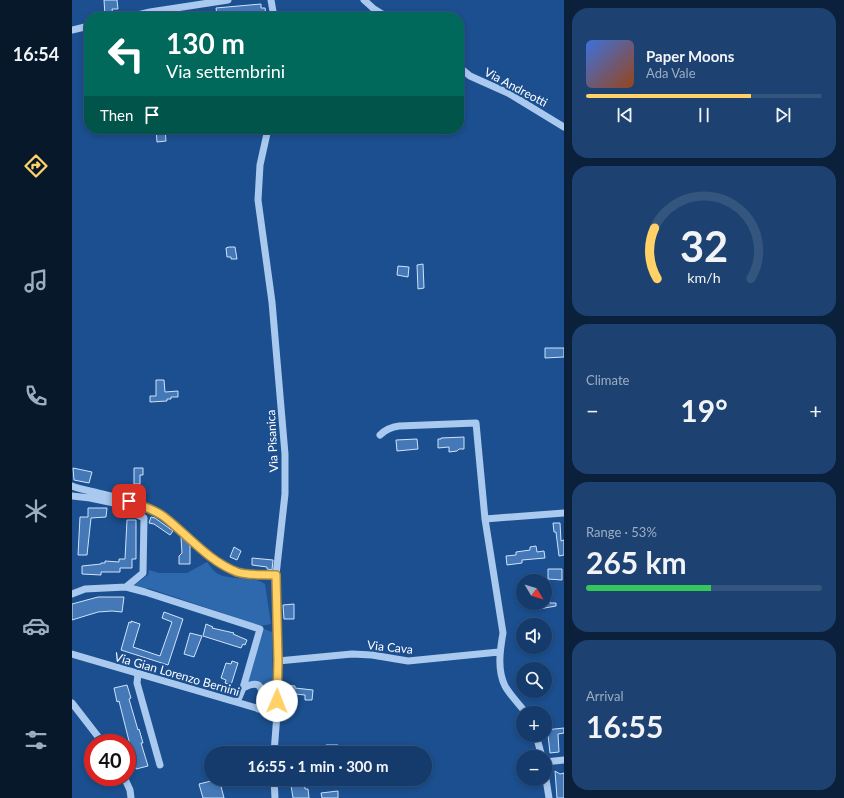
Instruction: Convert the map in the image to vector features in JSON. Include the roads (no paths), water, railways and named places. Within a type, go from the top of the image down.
[{"type":"street","points":[[150,12],[228,0]]},
{"type":"street","points":[[271,0],[273,12]]},
{"type":"street","points":[[364,0],[378,12]]},
{"type":"street","points":[[72,30],[84,27]]},
{"type":"street","name":"Via Andreotti","points":[[464,71],[470,76],[508,93],[564,127]]},
{"type":"street","name":"Via Pisanica","points":[[267,134],[260,165],[258,200],[272,302],[285,454],[285,494],[276,575],[278,661],[275,746]]},
{"type":"street","points":[[380,435],[390,427],[476,423],[485,519],[503,633],[499,652],[501,672],[505,685],[521,706]]},
{"type":"street","points":[[72,486],[141,505],[162,515],[214,559],[238,572],[246,574],[276,575]]},
{"type":"street","points":[[72,496],[114,503],[144,518],[143,573],[126,587]]},
{"type":"street","points":[[485,519],[564,513]]},
{"type":"street","points":[[72,594],[85,589],[126,587],[146,592],[260,629],[243,688],[237,702]]},
{"type":"street","name":"Via Cava","points":[[278,661],[352,654],[372,655],[408,662],[499,652]]},
{"type":"street","name":"Via Gian Lorenzo Bernini","points":[[72,654],[277,714]]},
{"type":"street","points":[[138,674],[137,683],[160,765]]},
{"type":"street","points":[[243,688],[250,684],[261,688],[263,695],[258,708]]},
{"type":"street","points":[[72,703],[95,734]]},
{"type":"street","points":[[552,761],[564,760]]},
{"type":"street","points":[[128,786],[131,798]]},
{"type":"street","points":[[274,786],[275,798]]},
{"type":"street","points":[[547,786],[549,798]]}]
